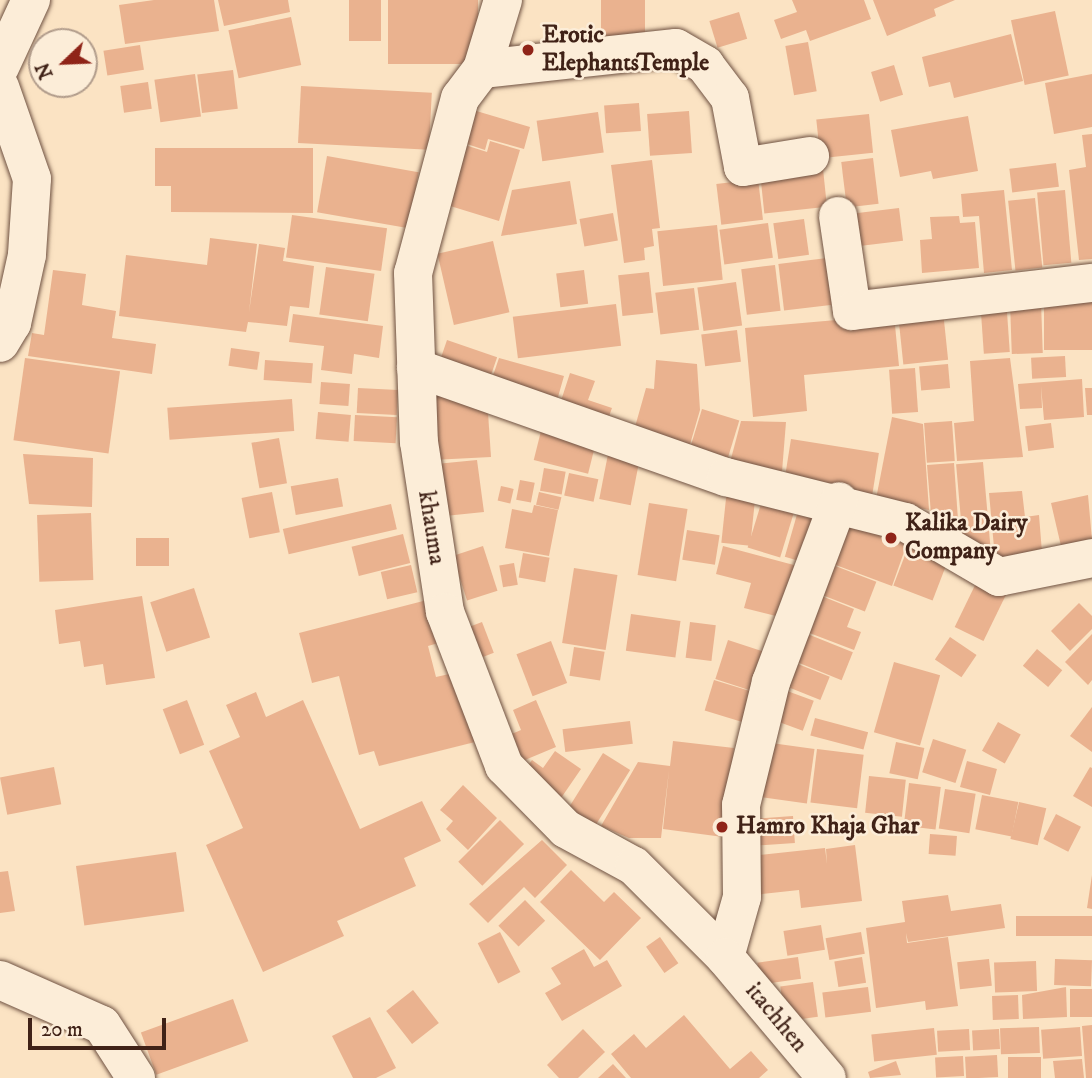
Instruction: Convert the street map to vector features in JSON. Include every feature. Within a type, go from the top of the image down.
[{"type":"street","points":[[0,67],[31,0]]},
{"type":"street","name":"khauma","points":[[503,0],[482,69],[460,98],[415,260],[416,368],[429,527],[445,612],[503,766],[566,829],[634,866],[725,957]]},
{"type":"street","points":[[482,69],[676,48],[705,65],[730,98],[743,167],[810,156]]},
{"type":"street","points":[[0,87],[32,179],[27,255],[12,323],[0,343]]},
{"type":"street","points":[[838,216],[852,311],[1092,283]]},
{"type":"street","points":[[416,368],[726,477],[838,501],[905,522],[999,577],[1092,558]]},
{"type":"street","points":[[725,957],[742,897],[741,805],[771,682],[838,501]]},
{"type":"street","name":"itachhen","points":[[725,957],[827,1078]]},
{"type":"street","points":[[0,980],[102,1025],[136,1078]]},
{"type":"building","points":[[154,0],[214,0],[219,31],[125,44],[119,5]]},
{"type":"building","points":[[218,0],[288,0],[290,12],[224,26]]},
{"type":"building","points":[[349,0],[381,0],[381,41],[349,41]]},
{"type":"building","points":[[388,0],[478,0],[478,64],[388,64]]},
{"type":"building","points":[[601,0],[645,0],[645,40],[601,40]]},
{"type":"building","points":[[792,0],[864,0],[871,19],[810,41],[806,30],[781,39],[774,20],[797,12]]},
{"type":"building","points":[[873,0],[955,0],[934,9],[936,16],[887,36]]},
{"type":"building","points":[[1055,11],[1069,76],[1025,85],[1011,20]]},
{"type":"building","points":[[739,12],[747,39],[718,48],[709,21]]},
{"type":"building","points":[[291,17],[301,65],[239,78],[228,30]]},
{"type":"building","points":[[1011,34],[1023,81],[954,98],[950,82],[929,87],[922,57]]},
{"type":"building","points":[[808,42],[817,91],[794,95],[785,46]]},
{"type":"building","points":[[140,45],[144,70],[107,75],[103,51]]},
{"type":"building","points":[[894,65],[903,95],[880,102],[871,72]]},
{"type":"building","points":[[233,70],[238,109],[202,113],[197,74]]},
{"type":"building","points":[[195,74],[201,117],[160,122],[154,80]]},
{"type":"building","points":[[1092,74],[1092,127],[1054,134],[1045,83]]},
{"type":"building","points":[[148,82],[152,109],[124,113],[120,86]]},
{"type":"building","points":[[301,86],[432,93],[429,150],[298,143]]},
{"type":"building","points":[[639,103],[641,131],[606,133],[604,105]]},
{"type":"building","points":[[473,110],[530,127],[524,149],[488,139],[485,150],[464,143]]},
{"type":"building","points":[[689,111],[692,153],[650,156],[647,114]]},
{"type":"building","points":[[598,112],[604,153],[542,161],[537,121]]},
{"type":"building","points":[[869,114],[873,153],[820,158],[816,120]]},
{"type":"building","points":[[968,116],[978,171],[933,179],[931,171],[900,177],[891,130]]},
{"type":"building","points":[[1092,134],[1092,259],[1079,260],[1069,170],[1086,167],[1082,135]]},
{"type":"building","points":[[490,141],[520,150],[499,221],[447,205],[465,145],[487,152]]},
{"type":"building","points":[[155,148],[313,148],[313,213],[171,212],[171,186],[155,186]]},
{"type":"building","points":[[327,156],[419,172],[409,228],[317,212]]},
{"type":"building","points":[[873,158],[879,204],[847,208],[841,162]]},
{"type":"building","points":[[652,160],[660,228],[652,229],[654,246],[644,248],[645,260],[624,263],[611,165]]},
{"type":"building","points":[[1056,163],[1059,187],[1012,193],[1009,169]]},
{"type":"building","points":[[823,169],[827,207],[764,213],[760,176]]},
{"type":"building","points":[[758,179],[763,220],[721,225],[716,184]]},
{"type":"building","points":[[570,181],[577,224],[501,236],[512,190]]},
{"type":"building","points":[[1004,190],[1012,270],[984,273],[979,216],[963,217],[961,194]]},
{"type":"building","points":[[1065,190],[1071,263],[1043,265],[1037,192]]},
{"type":"building","points":[[1035,198],[1042,268],[1015,270],[1008,201]]},
{"type":"building","points":[[899,208],[903,241],[851,247],[847,214]]},
{"type":"building","points":[[613,213],[618,241],[584,246],[580,219]]},
{"type":"building","points":[[292,215],[387,228],[381,271],[286,258]]},
{"type":"building","points":[[959,216],[960,223],[975,222],[979,268],[922,273],[920,240],[932,239],[930,217]]},
{"type":"building","points":[[804,219],[809,255],[778,259],[773,223]]},
{"type":"building","points":[[768,223],[773,258],[724,264],[719,230]]},
{"type":"building","points":[[717,225],[723,280],[663,286],[657,231]]},
{"type":"building","points":[[210,238],[257,244],[249,312],[259,244],[285,248],[283,261],[314,266],[309,308],[290,306],[287,326],[248,322],[246,332],[119,316],[126,255],[207,265]]},
{"type":"building","points":[[493,241],[509,312],[454,325],[437,254]]},
{"type":"building","points":[[827,258],[833,305],[784,311],[778,264]]},
{"type":"building","points":[[775,265],[781,311],[747,315],[741,269]]},
{"type":"building","points":[[326,267],[375,274],[368,321],[319,315]]},
{"type":"building","points":[[53,270],[86,274],[82,305],[116,311],[112,338],[156,344],[152,374],[28,356],[32,333],[44,335]]},
{"type":"building","points":[[584,270],[588,304],[560,307],[556,273]]},
{"type":"building","points":[[649,272],[653,313],[622,316],[618,275]]},
{"type":"building","points":[[736,282],[742,326],[704,331],[697,287]]},
{"type":"building","points":[[694,288],[699,330],[660,334],[655,293]]},
{"type":"building","points":[[1044,299],[1092,299],[1092,350],[1044,350]]},
{"type":"building","points":[[1041,302],[1043,353],[1012,354],[1010,303]]},
{"type":"building","points":[[616,304],[621,346],[518,358],[513,317]]},
{"type":"building","points":[[943,311],[948,360],[903,364],[898,316]]},
{"type":"building","points":[[1007,312],[1010,352],[984,354],[981,314]]},
{"type":"building","points":[[293,314],[383,326],[379,358],[354,354],[352,374],[321,370],[324,346],[289,342]]},
{"type":"building","points":[[894,315],[899,366],[804,375],[807,411],[753,417],[745,328]]},
{"type":"building","points":[[737,330],[741,362],[705,366],[701,334]]},
{"type":"building","points":[[447,340],[497,357],[486,389],[436,372]]},
{"type":"building","points":[[231,348],[260,352],[257,370],[228,366]]},
{"type":"building","points":[[1065,356],[1066,377],[1032,379],[1031,358]]},
{"type":"building","points":[[25,358],[120,371],[109,454],[13,440]]},
{"type":"building","points":[[499,358],[564,376],[554,411],[515,399],[521,380],[514,398],[488,390]]},
{"type":"building","points":[[1010,358],[1023,457],[957,461],[954,423],[974,421],[970,361]]},
{"type":"building","points":[[265,360],[313,363],[311,383],[264,380]]},
{"type":"building","points":[[656,360],[697,364],[700,410],[686,458],[631,441],[646,388],[654,389]]},
{"type":"building","points":[[948,364],[950,388],[921,390],[919,367]]},
{"type":"building","points":[[915,368],[918,412],[892,414],[889,370]]},
{"type":"building","points":[[570,373],[595,381],[588,400],[612,408],[604,430],[557,413]]},
{"type":"building","points":[[427,377],[487,398],[491,457],[432,460]]},
{"type":"building","points":[[1082,379],[1084,417],[1044,420],[1041,386],[1042,408],[1020,409],[1018,384]]},
{"type":"building","points":[[321,382],[350,384],[348,406],[319,404]]},
{"type":"building","points":[[358,388],[398,390],[397,415],[357,413]]},
{"type":"building","points":[[1085,388],[1092,388],[1092,415],[1087,415]]},
{"type":"building","points":[[292,399],[294,431],[170,440],[167,408]]},
{"type":"building","points":[[702,409],[739,420],[724,469],[687,458]]},
{"type":"building","points":[[318,412],[351,415],[349,442],[316,439]]},
{"type":"building","points":[[355,415],[397,417],[396,443],[354,441]]},
{"type":"building","points":[[892,417],[923,424],[929,510],[876,499]]},
{"type":"building","points":[[741,421],[786,422],[781,484],[728,470]]},
{"type":"building","points":[[952,421],[955,461],[927,463],[924,423]]},
{"type":"building","points":[[1051,423],[1054,448],[1028,451],[1025,426]]},
{"type":"building","points":[[541,431],[595,445],[588,474],[534,460]]},
{"type":"building","points":[[279,438],[287,483],[259,488],[251,443]]},
{"type":"building","points":[[791,439],[879,453],[872,498],[784,484]]},
{"type":"building","points":[[609,449],[640,455],[631,505],[599,499]]},
{"type":"building","points":[[23,454],[93,458],[92,507],[29,504]]},
{"type":"building","points":[[477,460],[484,512],[435,517],[431,483],[446,481],[437,481],[436,464]]},
{"type":"building","points":[[983,462],[990,545],[963,547],[956,464]]},
{"type":"building","points":[[954,463],[960,548],[932,526],[927,465]]},
{"type":"building","points":[[544,468],[566,472],[562,494],[540,491]]},
{"type":"building","points":[[569,473],[598,479],[594,502],[564,495]]},
{"type":"building","points":[[338,478],[343,507],[296,515],[291,486]]},
{"type":"building","points":[[520,480],[535,483],[531,502],[516,500]]},
{"type":"building","points":[[501,486],[514,489],[510,504],[498,501]]},
{"type":"building","points":[[727,489],[756,492],[750,546],[721,543]]},
{"type":"building","points":[[1022,491],[1025,517],[1039,515],[1043,565],[996,569],[989,493]]},
{"type":"building","points":[[272,492],[280,532],[249,538],[242,498]]},
{"type":"building","points":[[539,492],[561,497],[558,510],[536,505]]},
{"type":"building","points":[[764,494],[797,504],[780,557],[748,548]]},
{"type":"building","points":[[1088,495],[1092,540],[1061,546],[1051,503]]},
{"type":"building","points":[[649,503],[688,509],[676,581],[638,575]]},
{"type":"building","points":[[391,504],[397,529],[289,554],[283,529]]},
{"type":"building","points":[[800,504],[821,510],[806,563],[785,557]]},
{"type":"building","points":[[534,505],[558,510],[549,556],[505,548],[512,509],[532,513]]},
{"type":"building","points":[[91,513],[93,580],[39,582],[37,515]]},
{"type":"building","points":[[841,518],[910,535],[892,586],[825,561]]},
{"type":"building","points":[[687,530],[720,535],[715,565],[682,560]]},
{"type":"building","points":[[403,534],[410,563],[359,576],[352,547]]},
{"type":"building","points":[[912,537],[951,552],[933,601],[893,586]]},
{"type":"building","points":[[136,538],[169,538],[169,566],[136,566]]},
{"type":"building","points":[[483,546],[498,591],[467,601],[453,556]]},
{"type":"building","points":[[723,546],[805,568],[792,620],[744,608],[751,583],[716,574]]},
{"type":"building","points":[[523,553],[550,558],[545,582],[519,578]]},
{"type":"building","points":[[825,562],[876,582],[865,612],[814,592]]},
{"type":"building","points":[[514,563],[518,585],[503,587],[499,566]]},
{"type":"building","points":[[411,565],[417,592],[387,599],[381,572]]},
{"type":"building","points":[[574,568],[617,575],[606,650],[562,643]]},
{"type":"building","points":[[981,573],[1010,587],[983,641],[955,627]]},
{"type":"building","points":[[194,588],[210,637],[166,652],[150,602]]},
{"type":"building","points":[[814,593],[854,609],[847,627],[861,632],[854,650],[799,629]]},
{"type":"building","points":[[142,596],[155,678],[106,685],[103,664],[84,667],[80,641],[59,644],[55,610]]},
{"type":"building","points":[[431,599],[442,642],[428,646],[436,677],[458,672],[475,742],[379,766],[374,751],[359,755],[339,676],[312,683],[299,633]]},
{"type":"building","points":[[1079,603],[1092,616],[1092,629],[1070,651],[1051,631]]},
{"type":"building","points":[[631,614],[681,621],[675,658],[626,651]]},
{"type":"building","points":[[482,622],[494,653],[470,662],[458,631]]},
{"type":"building","points":[[690,622],[716,625],[711,661],[686,658]]},
{"type":"building","points":[[800,631],[853,652],[842,680],[789,659]]},
{"type":"building","points":[[1092,634],[1092,680],[1088,685],[1065,662]]},
{"type":"building","points":[[950,637],[977,655],[961,677],[935,659]]},
{"type":"building","points":[[728,640],[771,654],[758,693],[715,679]]},
{"type":"building","points":[[551,641],[567,683],[533,696],[516,654]]},
{"type":"building","points":[[574,647],[605,652],[600,680],[569,676]]},
{"type":"building","points":[[1037,649],[1062,670],[1048,687],[1023,666]]},
{"type":"building","points":[[788,660],[830,677],[820,700],[779,683]]},
{"type":"building","points":[[894,662],[940,675],[920,745],[874,732]]},
{"type":"building","points":[[714,680],[759,694],[750,724],[705,711]]},
{"type":"building","points":[[779,688],[814,701],[803,731],[768,718]]},
{"type":"building","points":[[256,692],[266,717],[303,700],[360,829],[422,801],[441,841],[404,858],[416,886],[337,921],[344,936],[263,972],[206,845],[243,828],[209,751],[240,737],[226,705]]},
{"type":"building","points":[[187,700],[204,745],[180,754],[163,709]]},
{"type":"building","points":[[536,700],[556,747],[513,765],[502,738],[521,730],[513,710]]},
{"type":"building","points":[[1092,707],[1092,752],[1070,736]]},
{"type":"building","points":[[815,718],[868,732],[863,750],[810,735]]},
{"type":"building","points":[[630,721],[633,744],[565,752],[563,729]]},
{"type":"building","points":[[998,722],[1021,735],[1005,763],[982,751]]},
{"type":"building","points":[[933,739],[966,750],[955,783],[922,772]]},
{"type":"building","points":[[673,741],[734,748],[723,837],[663,829],[669,770],[661,838],[629,838],[601,826],[638,762],[670,766]]},
{"type":"building","points":[[764,742],[815,749],[807,804],[756,796]]},
{"type":"building","points":[[896,742],[924,748],[918,779],[889,773]]},
{"type":"building","points":[[817,749],[864,755],[857,808],[810,803]]},
{"type":"building","points":[[555,751],[581,769],[559,801],[521,775],[532,760],[543,768]]},
{"type":"building","points":[[603,753],[630,770],[596,825],[569,808]]},
{"type":"building","points":[[967,761],[997,769],[990,795],[960,787]]},
{"type":"building","points":[[54,767],[61,804],[7,815],[0,777]]},
{"type":"building","points":[[1090,767],[1092,768],[1092,807],[1073,796]]},
{"type":"building","points":[[869,776],[906,780],[902,817],[865,813]]},
{"type":"building","points":[[909,783],[941,787],[936,830],[904,826]]},
{"type":"building","points":[[463,785],[497,818],[468,850],[446,829],[453,821],[440,810]]},
{"type":"building","points":[[945,789],[976,794],[969,833],[939,829]]},
{"type":"building","points":[[982,795],[1018,802],[1012,836],[975,829]]},
{"type":"building","points":[[1019,802],[1046,808],[1038,845],[1010,839]]},
{"type":"building","points":[[1056,814],[1081,827],[1068,852],[1043,839]]},
{"type":"building","points":[[793,816],[795,843],[750,846],[748,819]]},
{"type":"building","points":[[500,820],[524,844],[482,886],[458,862]]},
{"type":"building","points":[[930,834],[957,836],[956,856],[929,854]]},
{"type":"building","points":[[542,840],[567,865],[535,898],[524,887],[488,923],[469,904]]},
{"type":"building","points":[[855,845],[862,901],[801,908],[799,890],[754,895],[749,856],[825,848],[827,864],[826,849]]},
{"type":"building","points":[[176,852],[184,911],[84,925],[76,866]]},
{"type":"building","points":[[571,870],[604,902],[614,892],[641,918],[600,960],[540,902]]},
{"type":"building","points":[[8,871],[15,911],[0,913],[0,872]]},
{"type":"building","points":[[1092,875],[1092,909],[1087,908]]},
{"type":"building","points":[[948,895],[951,911],[1001,904],[1005,928],[908,942],[906,933],[907,943],[948,937],[958,1006],[926,1010],[925,1001],[876,1008],[866,928],[905,922],[902,901]]},
{"type":"building","points":[[525,900],[545,921],[519,947],[498,926]]},
{"type":"building","points":[[1016,916],[1092,916],[1092,936],[1016,936]]},
{"type":"building","points":[[821,925],[825,950],[787,956],[783,931]]},
{"type":"building","points":[[500,932],[520,972],[498,983],[478,943]]},
{"type":"building","points":[[861,932],[865,954],[829,960],[826,938]]},
{"type":"building","points":[[660,937],[678,963],[664,973],[646,947]]},
{"type":"building","points":[[584,949],[594,967],[607,960],[622,986],[562,1021],[545,993],[561,984],[551,968]]},
{"type":"building","points":[[798,957],[801,979],[760,984],[757,963]]},
{"type":"building","points":[[862,957],[866,983],[838,987],[834,961]]},
{"type":"building","points":[[989,959],[992,986],[960,989],[957,962]]},
{"type":"building","points":[[1055,959],[1092,960],[1091,986],[1054,985]]},
{"type":"building","points":[[1036,961],[1037,991],[995,992],[994,962]]},
{"type":"building","points":[[813,982],[818,1017],[785,1021],[780,987]]},
{"type":"building","points":[[868,987],[871,1012],[825,1017],[822,993]]},
{"type":"building","points":[[1066,987],[1067,1017],[1023,1019],[1022,995]]},
{"type":"building","points":[[1070,989],[1092,989],[1092,1017],[1070,1017]]},
{"type":"building","points":[[413,990],[439,1023],[412,1044],[386,1011]]},
{"type":"building","points":[[1018,995],[1019,1019],[993,1020],[992,996]]},
{"type":"building","points":[[233,999],[248,1041],[156,1075],[141,1033]]},
{"type":"building","points":[[684,1015],[730,1069],[751,1051],[768,1070],[759,1078],[631,1078],[611,1054],[634,1034],[646,1048]]},
{"type":"building","points":[[370,1017],[396,1068],[376,1078],[353,1078],[332,1036]]},
{"type":"building","points":[[1092,1025],[1092,1078],[1086,1078],[1082,1026]]},
{"type":"building","points":[[1039,1027],[1040,1053],[1001,1054],[1000,1028]]},
{"type":"building","points":[[1080,1027],[1082,1056],[1043,1059],[1041,1030]]},
{"type":"building","points":[[934,1028],[937,1055],[874,1061],[871,1035]]},
{"type":"building","points":[[583,1029],[605,1052],[578,1078],[559,1078],[547,1065]]},
{"type":"building","points":[[969,1029],[970,1050],[938,1052],[937,1031]]},
{"type":"building","points":[[999,1029],[1000,1049],[973,1050],[972,1030]]},
{"type":"building","points":[[997,1055],[998,1077],[966,1078],[965,1057]]},
{"type":"building","points":[[963,1056],[964,1076],[936,1077],[935,1057]]},
{"type":"building","points":[[1008,1057],[1041,1057],[1041,1078],[1008,1078]]},
{"type":"building","points":[[1082,1059],[1084,1078],[1055,1078],[1053,1061]]},
{"type":"building","points":[[896,1061],[901,1075],[870,1078],[868,1072]]},
{"type":"building","points":[[613,1064],[626,1078],[598,1078]]},
{"type":"place","name":"Erotic ElephantsTemple","points":[[528,50]]},
{"type":"place","name":"Kalika Dairy Company","points":[[891,538]]},
{"type":"place","name":"Hamro Khaja Ghar","points":[[722,827]]}]
